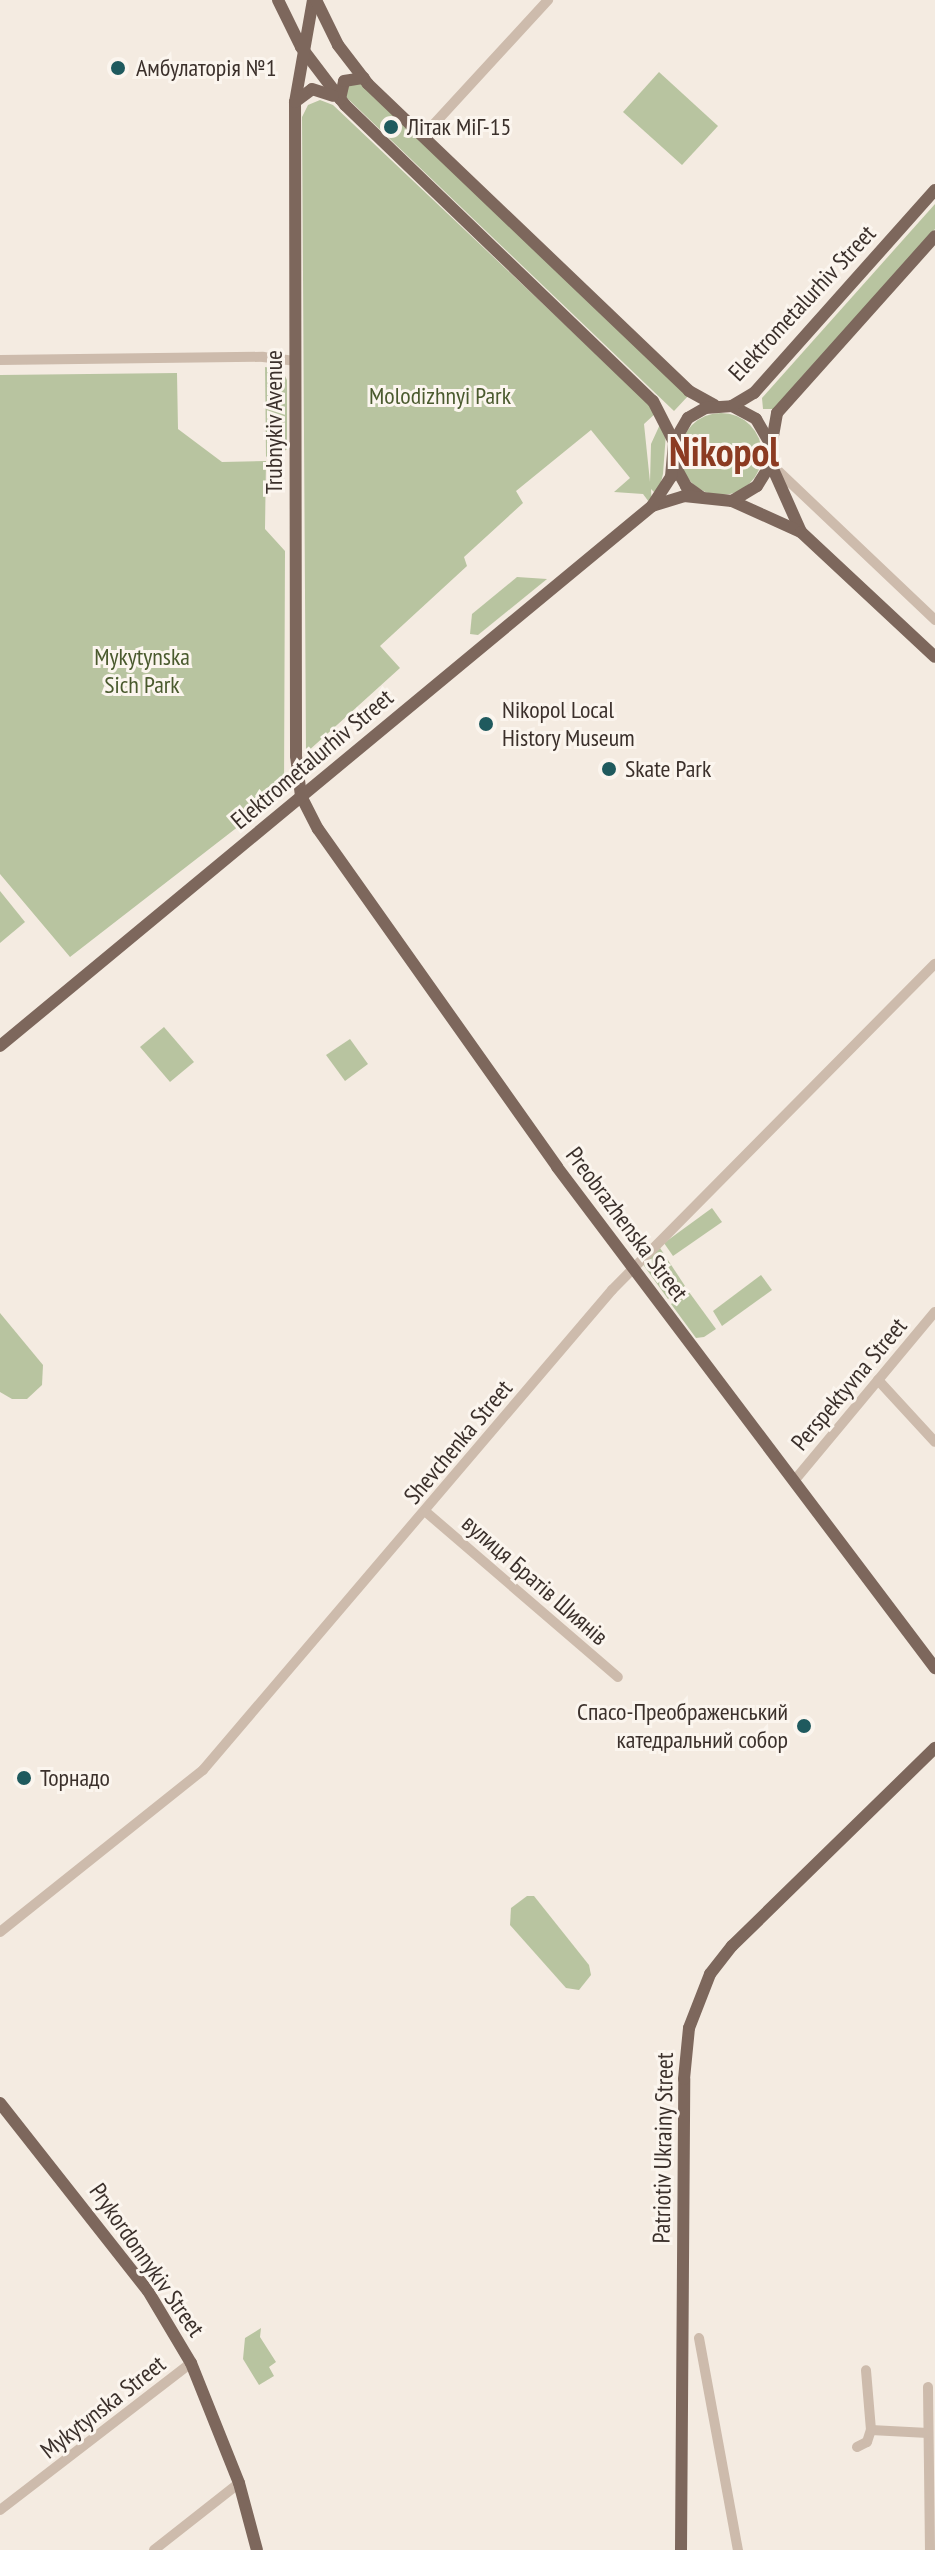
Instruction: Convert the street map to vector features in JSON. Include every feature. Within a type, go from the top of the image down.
[{"type":"main road","points":[[278,0],[301,47],[342,102],[653,401],[674,442],[675,466],[686,486],[701,497]]},
{"type":"main road","name":"Trubnykiv Avenue","points":[[301,796],[296,773],[295,102],[301,47],[314,0]]},
{"type":"main road","name":"Trubnykiv Avenue","points":[[314,0],[338,45],[364,78],[689,391],[714,405]]},
{"type":"main road","points":[[342,102],[344,81],[364,78]]},
{"type":"main road","points":[[295,102],[306,91],[323,89],[342,102]]},
{"type":"main road","name":"Elektrometalurhiv Street","points":[[674,442],[688,418],[714,405],[732,406],[763,385],[935,190]]},
{"type":"main road","points":[[769,443],[780,408],[935,236]]},
{"type":"main road","points":[[732,406],[756,419],[769,443],[772,464],[801,532],[935,657]]},
{"type":"main road","points":[[732,501],[757,486],[772,464]]},
{"type":"main road","name":"Elektrometalurhiv Street","points":[[0,1046],[652,506],[675,466]]},
{"type":"main road","name":"Elektrometalurhiv Street","points":[[652,506],[701,497],[732,501],[801,532]]},
{"type":"main road","name":"Preobrazhenska Street","points":[[301,796],[318,829],[632,1268],[935,1668]]},
{"type":"main road","name":"Patriotiv Ukrainy Street","points":[[681,2550],[684,2079],[689,2028],[710,1974],[732,1946],[935,1748]]},
{"type":"main road","name":"Prykordonnykiv Street","points":[[0,2103],[138,2278],[191,2363],[239,2483],[257,2550]]},
{"type":"street","points":[[423,136],[548,0]]},
{"type":"street","points":[[0,360],[263,357],[295,361]]},
{"type":"street","points":[[772,464],[935,620]]},
{"type":"street","name":"Shevchenka Street","points":[[0,1932],[203,1770],[632,1268],[935,964]]},
{"type":"street","name":"Perspektyvna Street","points":[[794,1481],[935,1312]]},
{"type":"street","points":[[878,1380],[935,1442]]},
{"type":"street","name":"вулиця Братів Шиянів","points":[[426,1512],[618,1677]]},
{"type":"street","points":[[699,2338],[738,2550]]},
{"type":"street","name":"Mykytynska Street","points":[[0,2510],[191,2363]]},
{"type":"street","points":[[857,2447],[867,2442],[871,2430],[866,2370]]},
{"type":"street","points":[[928,2387],[930,2550]]},
{"type":"street","points":[[871,2430],[928,2433]]},
{"type":"street","points":[[154,2550],[239,2483]]},
{"type":"green space","points":[[659,72],[718,126],[682,165],[623,112]]},
{"type":"green space","points":[[358,81],[689,395],[674,411],[345,96],[346,85]]},
{"type":"green space","name":"Molodizhnyi Park","points":[[320,100],[333,105],[657,412],[644,424],[650,482],[651,444],[662,420],[666,433],[663,474],[660,486],[654,492],[651,489],[652,506],[643,494],[614,492],[630,478],[591,430],[516,491],[523,503],[464,557],[467,566],[380,646],[400,668],[306,753],[302,117],[308,105]]},
{"type":"green space","points":[[935,204],[935,229],[774,409],[763,409],[762,398]]},
{"type":"green space","points":[[265,367],[282,370],[287,380],[287,449],[271,462],[266,456]]},
{"type":"green space","name":"Mykytynska Sich Park","points":[[177,373],[178,429],[222,462],[266,461],[265,529],[285,551],[284,791],[70,957],[0,874],[0,375]]},
{"type":"green space","points":[[721,413],[737,416],[750,425],[759,438],[762,454],[759,470],[750,483],[737,492],[721,495],[705,492],[692,483],[683,470],[680,454],[683,438],[692,425],[705,416]]},
{"type":"green space","points":[[517,577],[547,579],[478,635],[470,634],[472,614]]},
{"type":"green space","points":[[0,891],[25,922],[0,943]]},
{"type":"green space","points":[[164,1027],[194,1062],[170,1082],[140,1047]]},
{"type":"green space","points":[[350,1039],[368,1064],[345,1081],[326,1055]]},
{"type":"green space","points":[[712,1208],[722,1222],[673,1256],[664,1243]]},
{"type":"green space","points":[[660,1248],[685,1286],[668,1299],[642,1263]]},
{"type":"green space","points":[[761,1275],[772,1290],[722,1326],[713,1311]]},
{"type":"green space","points":[[689,1292],[716,1329],[704,1337],[696,1338],[671,1304]]},
{"type":"green space","points":[[0,1313],[43,1365],[42,1385],[27,1399],[12,1399],[0,1392]]},
{"type":"green space","points":[[527,1896],[534,1896],[589,1965],[591,1975],[579,1990],[566,1988],[510,1925],[511,1908]]},
{"type":"green space","points":[[261,2328],[260,2337],[276,2362],[269,2367],[274,2376],[259,2385],[243,2359],[245,2338]]},
{"type":"place","name":"Амбулаторія №1","points":[[118,68]]},
{"type":"place","name":"Літак МіГ-15","points":[[391,127]]},
{"type":"place","name":"Nikopol Local History Museum","points":[[486,724]]},
{"type":"place","name":"Skate Park","points":[[609,769]]},
{"type":"place","name":"Спасо-Преображенський катедральний собор","points":[[804,1726]]},
{"type":"place","name":"Торнадо","points":[[24,1778]]},
{"type":"district","name":"Nikopol","points":[[724,451]]}]
